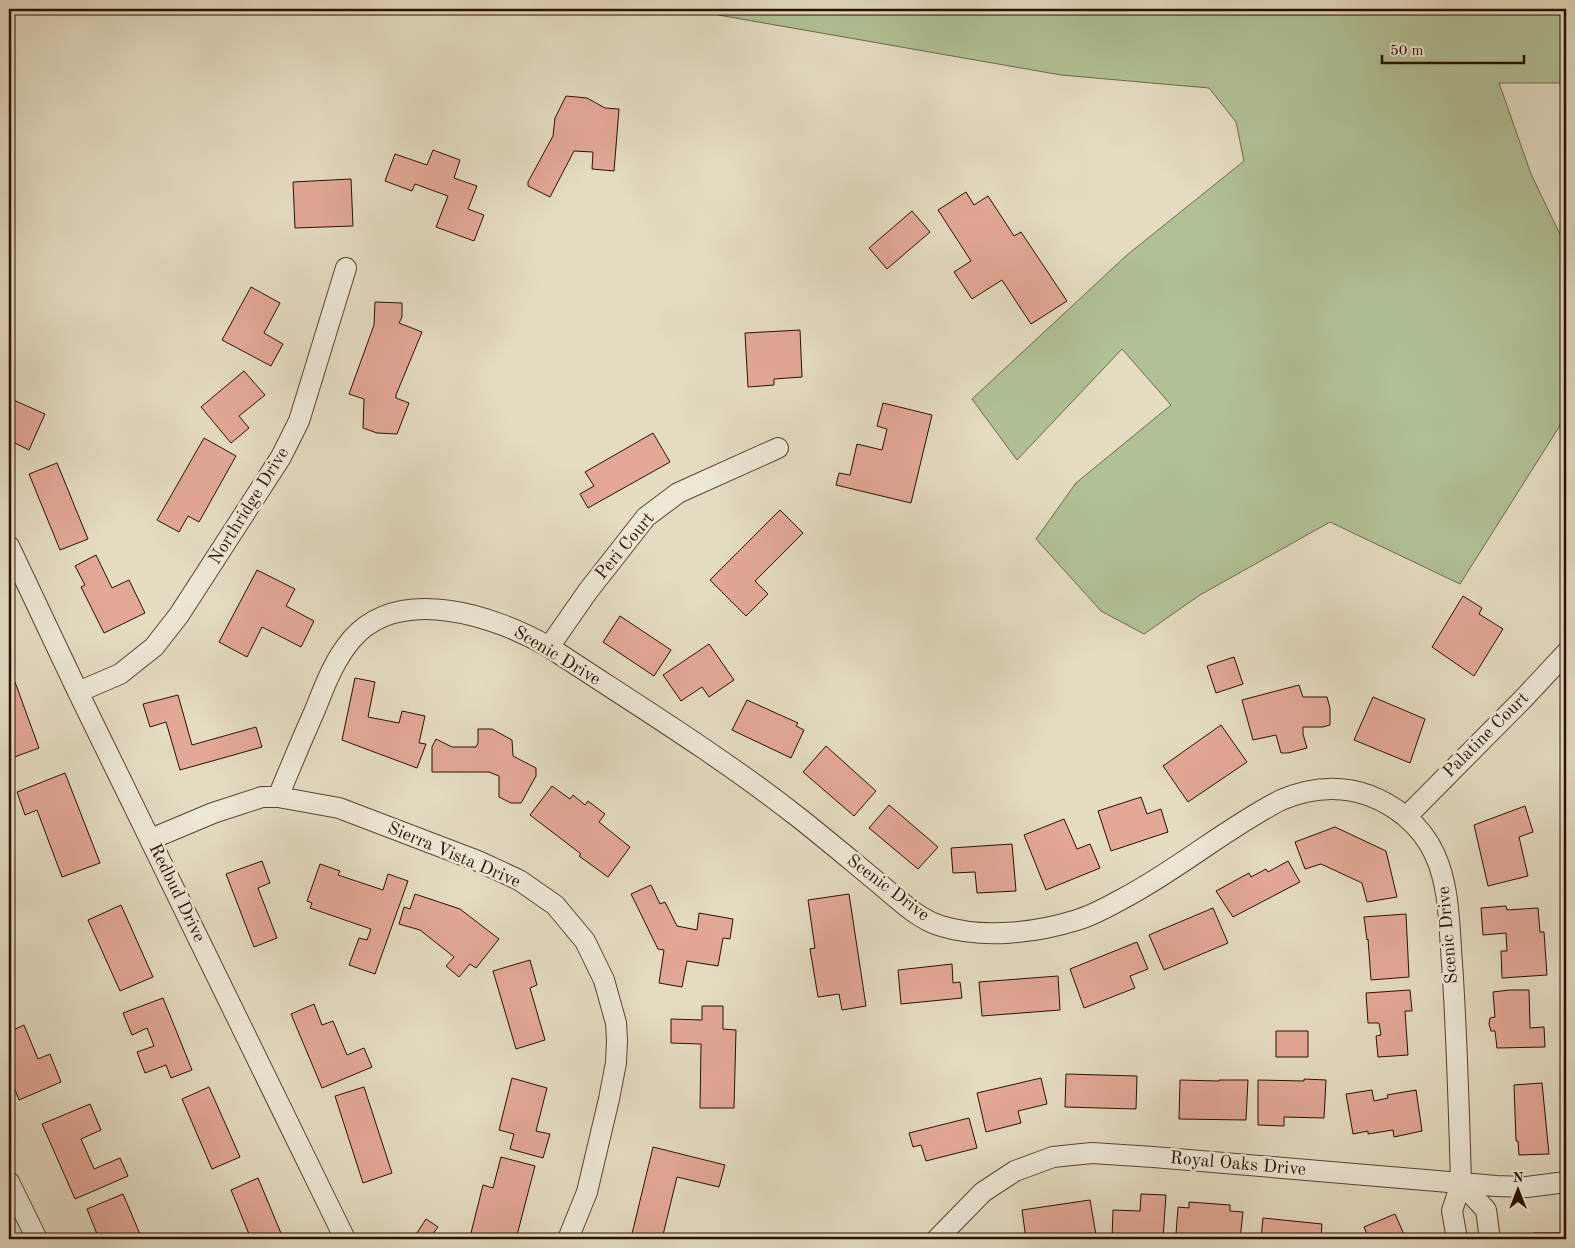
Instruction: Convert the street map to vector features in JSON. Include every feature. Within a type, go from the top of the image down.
[{"type":"street","name":"Northridge Drive","points":[[78,692],[120,674],[154,647],[179,615],[281,457],[299,421],[346,268]]},
{"type":"street","name":"Peri Court","points":[[549,647],[594,583],[652,512],[678,493],[778,448]]},
{"type":"street","name":"Redbud Drive","points":[[9,546],[78,692],[345,1239]]},
{"type":"street","name":"Scenic Drive","points":[[278,797],[334,665],[352,638],[379,618],[412,611],[450,611],[492,620],[549,647],[762,790],[799,817],[904,904],[923,918],[941,926],[973,932],[996,933],[1050,928],[1078,920],[1098,912],[1148,886],[1269,806],[1295,794],[1332,788],[1367,794],[1381,800],[1418,827],[1435,853],[1444,881],[1447,898],[1458,1082],[1461,1183],[1452,1210],[1457,1239]]},
{"type":"street","name":"Palatine Court","points":[[1406,817],[1566,653]]},
{"type":"street","name":"Sierra Vista Drive","points":[[151,839],[213,813],[262,797],[278,797],[339,808],[478,861],[519,880],[555,904],[585,941],[609,992],[616,1023],[616,1063],[610,1099],[587,1192],[568,1239]]},
{"type":"street","name":"Royal Oaks Drive","points":[[937,1239],[983,1192],[1015,1171],[1053,1157],[1072,1155],[1153,1157],[1527,1187],[1566,1182]]},
{"type":"street","points":[[9,1182],[37,1239]]},
{"type":"street","points":[[1461,1183],[1486,1210],[1490,1239]]},
{"type":"green space","points":[[684,9],[1566,9],[1566,83],[1499,83],[1531,174],[1566,247],[1566,412],[1559,427],[1460,584],[1330,522],[1200,595],[1144,634],[1101,611],[1036,539],[1076,483],[1171,405],[1122,349],[1017,460],[972,399],[1127,255],[1244,161],[1236,122],[1209,88],[1061,75]]},
{"type":"building","points":[[566,96],[587,98],[605,108],[619,109],[614,171],[592,169],[593,152],[574,151],[550,197],[528,186],[528,182],[553,136],[555,118]]},
{"type":"building","points":[[433,150],[460,160],[454,178],[477,186],[468,209],[484,215],[474,241],[436,227],[448,196],[415,184],[412,191],[385,181],[395,154],[427,165]]},
{"type":"building","points":[[351,179],[353,226],[295,228],[293,182]]},
{"type":"building","points":[[966,192],[974,205],[988,196],[1014,236],[1021,232],[1067,301],[1031,324],[1002,280],[972,299],[954,272],[971,261],[938,210]]},
{"type":"building","points":[[912,211],[930,232],[887,269],[869,248]]},
{"type":"building","points":[[251,287],[280,303],[264,333],[283,344],[271,366],[222,340]]},
{"type":"building","points":[[375,302],[402,303],[402,317],[399,323],[422,332],[396,395],[396,398],[409,403],[397,434],[377,433],[363,428],[364,399],[349,394],[374,325]]},
{"type":"building","points":[[800,330],[802,377],[774,379],[774,385],[748,387],[745,333]]},
{"type":"building","points":[[244,371],[265,395],[239,416],[249,428],[231,443],[201,407]]},
{"type":"building","points":[[9,398],[45,414],[29,450],[9,440]]},
{"type":"building","points":[[883,403],[932,415],[911,503],[836,485],[839,473],[850,475],[857,444],[882,450],[887,429],[877,426]]},
{"type":"building","points":[[653,433],[670,462],[588,508],[580,494],[594,486],[585,472]]},
{"type":"building","points":[[204,438],[236,456],[199,522],[188,516],[179,532],[157,520]]},
{"type":"building","points":[[57,463],[88,539],[60,550],[29,474]]},
{"type":"building","points":[[780,510],[803,533],[755,581],[768,594],[746,616],[710,580]]},
{"type":"building","points":[[96,555],[112,588],[129,580],[145,613],[104,633],[81,587],[85,585],[75,566]]},
{"type":"building","points":[[257,570],[295,589],[286,606],[314,621],[301,647],[262,627],[247,657],[219,642]]},
{"type":"building","points":[[1463,596],[1482,608],[1479,614],[1503,629],[1474,676],[1432,647]]},
{"type":"building","points":[[620,616],[671,650],[654,676],[603,642]]},
{"type":"building","points":[[709,644],[734,680],[709,697],[702,687],[681,701],[663,675]]},
{"type":"building","points":[[1234,657],[1243,684],[1216,693],[1207,666]]},
{"type":"building","points":[[355,678],[375,682],[368,717],[399,723],[402,711],[425,716],[419,743],[426,744],[417,768],[342,740]]},
{"type":"building","points":[[15,682],[39,748],[9,759],[9,684]]},
{"type":"building","points":[[1299,685],[1303,697],[1327,697],[1330,708],[1330,725],[1303,727],[1307,748],[1288,753],[1281,753],[1276,735],[1253,740],[1242,700]]},
{"type":"building","points":[[178,695],[192,745],[256,727],[262,747],[180,770],[166,722],[150,727],[143,704]]},
{"type":"building","points":[[1373,697],[1425,719],[1410,763],[1354,740]]},
{"type":"building","points":[[747,700],[798,723],[796,726],[804,730],[791,758],[732,730]]},
{"type":"building","points":[[1221,725],[1247,762],[1188,802],[1163,766]]},
{"type":"building","points":[[478,729],[492,729],[512,740],[513,756],[536,768],[536,776],[521,803],[511,803],[499,797],[499,776],[489,772],[432,772],[432,747],[436,739],[452,747],[476,747],[478,743]]},
{"type":"building","points":[[826,746],[876,791],[854,816],[803,772]]},
{"type":"building","points":[[65,773],[100,863],[62,877],[37,810],[25,815],[17,792]]},
{"type":"building","points":[[552,786],[570,799],[573,795],[585,805],[588,801],[605,814],[599,822],[630,847],[608,877],[579,856],[581,854],[530,815]]},
{"type":"building","points":[[1141,797],[1147,814],[1161,809],[1168,832],[1111,851],[1098,811]]},
{"type":"building","points":[[889,805],[938,847],[918,869],[869,828]]},
{"type":"building","points":[[1525,806],[1533,832],[1519,837],[1528,876],[1488,886],[1474,825]]},
{"type":"building","points":[[1064,819],[1077,849],[1090,844],[1100,868],[1046,890],[1024,835]]},
{"type":"building","points":[[1335,827],[1386,851],[1397,897],[1367,902],[1362,883],[1321,864],[1305,869],[1295,842]]},
{"type":"building","points":[[1012,844],[1016,891],[977,893],[975,872],[953,873],[951,848]]},
{"type":"building","points":[[262,861],[270,883],[258,888],[277,938],[254,947],[226,874]]},
{"type":"building","points":[[1288,861],[1300,882],[1233,917],[1216,891],[1249,873],[1251,877],[1266,869],[1268,872]]},
{"type":"building","points":[[320,864],[340,871],[338,875],[383,890],[388,874],[408,881],[375,974],[349,965],[359,938],[367,940],[371,929],[310,908],[312,903],[307,901]]},
{"type":"building","points":[[651,885],[660,904],[665,902],[677,926],[697,930],[699,913],[733,919],[730,939],[723,938],[718,966],[687,961],[682,987],[659,983],[664,950],[658,949],[631,894]]},
{"type":"building","points":[[415,894],[460,909],[499,939],[476,968],[470,964],[459,977],[446,966],[454,957],[420,930],[399,924],[404,907],[410,909]]},
{"type":"building","points":[[849,894],[866,1006],[842,1010],[839,994],[818,997],[810,949],[815,948],[808,900]]},
{"type":"building","points":[[121,905],[153,977],[120,991],[88,920]]},
{"type":"building","points":[[1506,906],[1507,910],[1538,908],[1540,932],[1544,932],[1547,975],[1502,978],[1501,951],[1507,951],[1506,933],[1483,935],[1481,908]]},
{"type":"building","points":[[1213,908],[1228,943],[1164,970],[1149,935]]},
{"type":"building","points":[[1406,914],[1409,977],[1371,980],[1368,939],[1364,917]]},
{"type":"building","points":[[1137,942],[1148,969],[1130,976],[1135,988],[1084,1008],[1070,969]]},
{"type":"building","points":[[530,960],[537,985],[530,988],[545,1040],[516,1049],[493,971]]},
{"type":"building","points":[[952,964],[953,983],[960,982],[962,998],[901,1004],[898,970]]},
{"type":"building","points":[[1058,976],[1060,1010],[982,1016],[979,982]]},
{"type":"building","points":[[1410,990],[1412,1011],[1405,1011],[1408,1055],[1378,1057],[1376,1036],[1381,1035],[1379,1023],[1368,1023],[1366,993]]},
{"type":"building","points":[[1529,990],[1530,1028],[1544,1027],[1545,1047],[1497,1048],[1495,1031],[1491,1031],[1489,1024],[1490,1018],[1495,1017],[1493,992]]},
{"type":"building","points":[[163,998],[192,1070],[171,1078],[166,1065],[145,1073],[137,1052],[154,1046],[147,1028],[132,1035],[123,1013]]},
{"type":"building","points":[[314,1004],[322,1025],[333,1021],[347,1055],[364,1048],[372,1067],[322,1088],[291,1014]]},
{"type":"building","points":[[702,1006],[723,1006],[723,1029],[736,1030],[734,1108],[700,1108],[701,1044],[671,1043],[671,1019],[702,1020]]},
{"type":"building","points":[[24,1025],[38,1059],[50,1054],[61,1082],[19,1100],[9,1074],[9,1032]]},
{"type":"building","points":[[1276,1031],[1308,1031],[1308,1057],[1276,1057]]},
{"type":"building","points":[[1066,1074],[1137,1076],[1136,1109],[1065,1107]]},
{"type":"building","points":[[512,1078],[547,1088],[536,1131],[550,1134],[543,1158],[510,1149],[514,1134],[499,1130]]},
{"type":"building","points":[[1041,1078],[1047,1104],[1018,1111],[1021,1123],[986,1132],[977,1093]]},
{"type":"building","points":[[1304,1079],[1326,1080],[1324,1118],[1284,1117],[1284,1126],[1258,1125],[1258,1080],[1304,1081]]},
{"type":"building","points":[[1180,1080],[1248,1080],[1246,1120],[1179,1119]]},
{"type":"building","points":[[1542,1083],[1549,1154],[1519,1155],[1518,1141],[1516,1141],[1514,1085]]},
{"type":"building","points":[[209,1087],[240,1157],[212,1169],[182,1099]]},
{"type":"building","points":[[364,1087],[392,1173],[363,1183],[335,1096]]},
{"type":"building","points":[[1372,1090],[1374,1101],[1388,1098],[1387,1095],[1416,1090],[1422,1131],[1394,1137],[1393,1130],[1353,1134],[1346,1094]]},
{"type":"building","points":[[90,1104],[101,1130],[81,1139],[94,1169],[120,1158],[128,1176],[75,1199],[42,1124]]},
{"type":"building","points":[[969,1118],[977,1148],[926,1161],[921,1145],[913,1147],[909,1133]]},
{"type":"building","points":[[653,1147],[725,1165],[719,1187],[677,1177],[662,1239],[631,1238]]},
{"type":"building","points":[[501,1157],[535,1166],[516,1239],[477,1239],[470,1237],[483,1185],[493,1188]]},
{"type":"building","points":[[258,1178],[283,1238],[251,1239],[231,1190]]},
{"type":"building","points":[[123,1194],[142,1239],[99,1239],[87,1209]]},
{"type":"building","points":[[1141,1194],[1166,1195],[1163,1239],[1112,1239],[1113,1210],[1140,1211]]},
{"type":"building","points":[[1090,1200],[1096,1235],[1070,1239],[1026,1239],[1022,1210]]},
{"type":"building","points":[[1189,1202],[1230,1205],[1230,1211],[1243,1212],[1240,1239],[1176,1234],[1178,1207],[1189,1208]]},
{"type":"building","points":[[1395,1214],[1406,1239],[1369,1239],[1364,1227]]},
{"type":"building","points":[[1263,1218],[1322,1224],[1321,1239],[1261,1239]]},
{"type":"building","points":[[426,1219],[438,1227],[429,1239],[413,1239]]},
{"type":"building","points":[[1533,1233],[1566,1233],[1566,1239],[1533,1239]]}]
